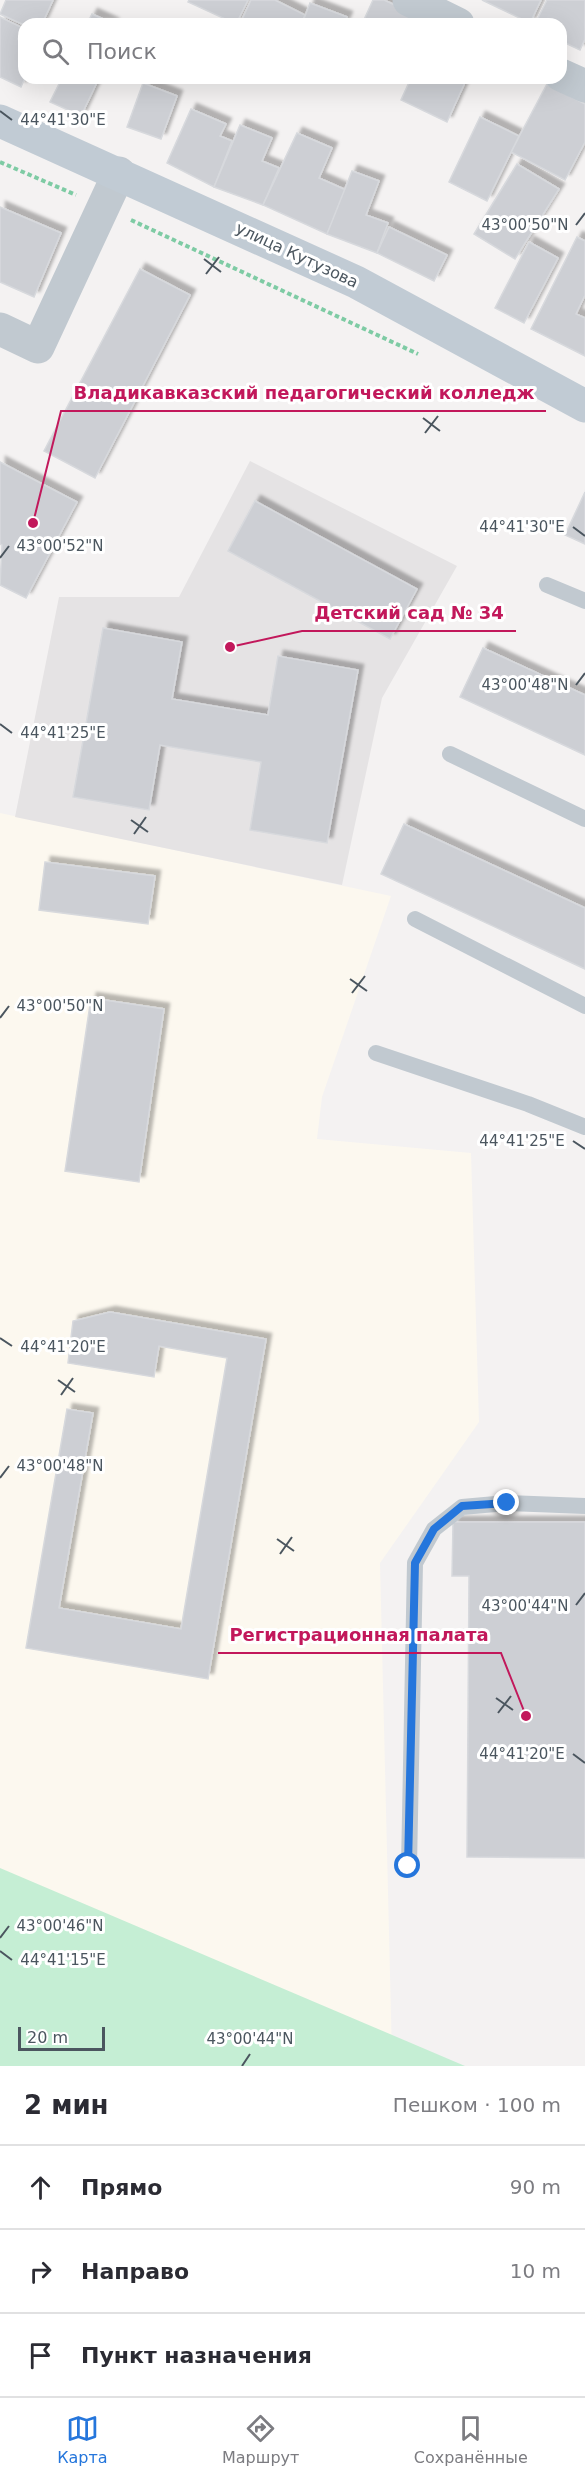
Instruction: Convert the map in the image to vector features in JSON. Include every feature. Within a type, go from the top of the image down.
[{"type":"street","points":[[409,0],[446,18]]},
{"type":"street","points":[[567,78],[585,86]]},
{"type":"street","name":"улица Кутузова","points":[[0,121],[356,282],[585,406]]},
{"type":"street","points":[[0,329],[38,347],[119,173]]},
{"type":"lane","points":[[547,585],[585,601]]},
{"type":"lane","points":[[450,754],[585,819]]},
{"type":"lane","points":[[415,919],[585,1006]]},
{"type":"lane","points":[[376,1053],[528,1104],[585,1126]]},
{"type":"lane","points":[[408,1866],[415,1563],[434,1529],[462,1506],[507,1503],[585,1506]]},
{"type":"path","points":[[0,162],[87,200]]},
{"type":"path","points":[[130,220],[421,355]]},
{"type":"shaded area","points":[[250,461],[457,566],[382,698],[342,885],[15,817],[59,597],[179,597]]},
{"type":"shaded area","points":[[0,813],[391,896],[322,1097],[317,1139],[471,1153],[479,1422],[380,1563],[392,2056],[0,1944]]},
{"type":"green space","points":[[0,1868],[465,2066],[0,2066]]},
{"type":"building","points":[[6,0],[53,0],[45,18],[18,18],[18,22],[0,14]]},
{"type":"building","points":[[189,0],[248,0],[239,18],[223,18],[188,2]]},
{"type":"building","points":[[251,0],[275,0],[305,15],[304,18],[243,18]]},
{"type":"building","points":[[373,0],[384,0],[417,15],[416,18],[365,18]]},
{"type":"building","points":[[482,0],[541,0],[532,18],[520,18]]},
{"type":"building","points":[[547,0],[585,0],[585,39],[580,50],[567,44],[567,18],[538,18]]},
{"type":"building","points":[[310,3],[347,17],[347,18],[304,18]]},
{"type":"building","points":[[0,17],[18,26],[18,84],[22,84],[21,87],[0,77]]},
{"type":"building","points":[[59,84],[96,84],[81,116],[50,102]]},
{"type":"building","points":[[143,84],[177,96],[161,139],[127,127]]},
{"type":"building","points":[[408,84],[464,84],[447,122],[401,100]]},
{"type":"building","points":[[547,84],[585,104],[585,142],[565,180],[511,152]]},
{"type":"building","points":[[191,109],[226,124],[220,136],[232,141],[214,187],[167,163]]},
{"type":"building","points":[[480,117],[519,136],[487,201],[449,182]]},
{"type":"building","points":[[240,125],[272,138],[262,161],[279,168],[263,205],[214,187]]},
{"type":"building","points":[[297,133],[332,148],[319,178],[346,190],[327,234],[263,205]]},
{"type":"building","points":[[517,164],[559,189],[515,259],[474,234]]},
{"type":"building","points":[[352,171],[379,181],[366,215],[388,223],[377,253],[327,234]]},
{"type":"building","points":[[0,207],[61,233],[34,297],[0,282]]},
{"type":"building","points":[[389,227],[447,255],[434,281],[377,253]]},
{"type":"building","points":[[577,237],[585,241],[585,295],[576,314],[585,318],[585,356],[531,329]]},
{"type":"building","points":[[529,242],[558,258],[524,323],[495,308]]},
{"type":"building","points":[[140,269],[190,295],[95,478],[44,451]]},
{"type":"building","points":[[0,462],[77,502],[26,598],[0,585],[2,545],[0,544]]},
{"type":"building","points":[[585,492],[585,544],[565,535]]},
{"type":"building","points":[[255,501],[417,589],[390,639],[228,551]]},
{"type":"building","points":[[103,628],[182,642],[172,699],[268,715],[278,656],[358,670],[327,843],[250,830],[261,762],[160,745],[149,810],[73,797]]},
{"type":"building","points":[[483,648],[585,695],[585,755],[460,697]]},
{"type":"building","points":[[404,824],[585,908],[585,969],[381,874]]},
{"type":"building","points":[[45,862],[155,876],[148,924],[39,910]]},
{"type":"building","points":[[91,998],[164,1009],[139,1182],[65,1171]]},
{"type":"building","points":[[110,1312],[266,1339],[208,1679],[26,1648],[67,1409],[93,1413],[59,1608],[181,1629],[227,1358],[159,1346],[154,1377],[68,1363],[73,1321]]},
{"type":"building","points":[[453,1522],[585,1522],[585,1858],[467,1857],[469,1576],[452,1576]]},
{"type":"place","name":"Владикавказский педагогический колледж","points":[[33,523]]},
{"type":"place","name":"Детский сад № 34","points":[[230,647]]},
{"type":"place","name":"Регистрационная палата","points":[[526,1716]]},
{"type":"route","points":[[408,1866],[415,1563],[434,1529],[462,1506],[507,1503]]}]
